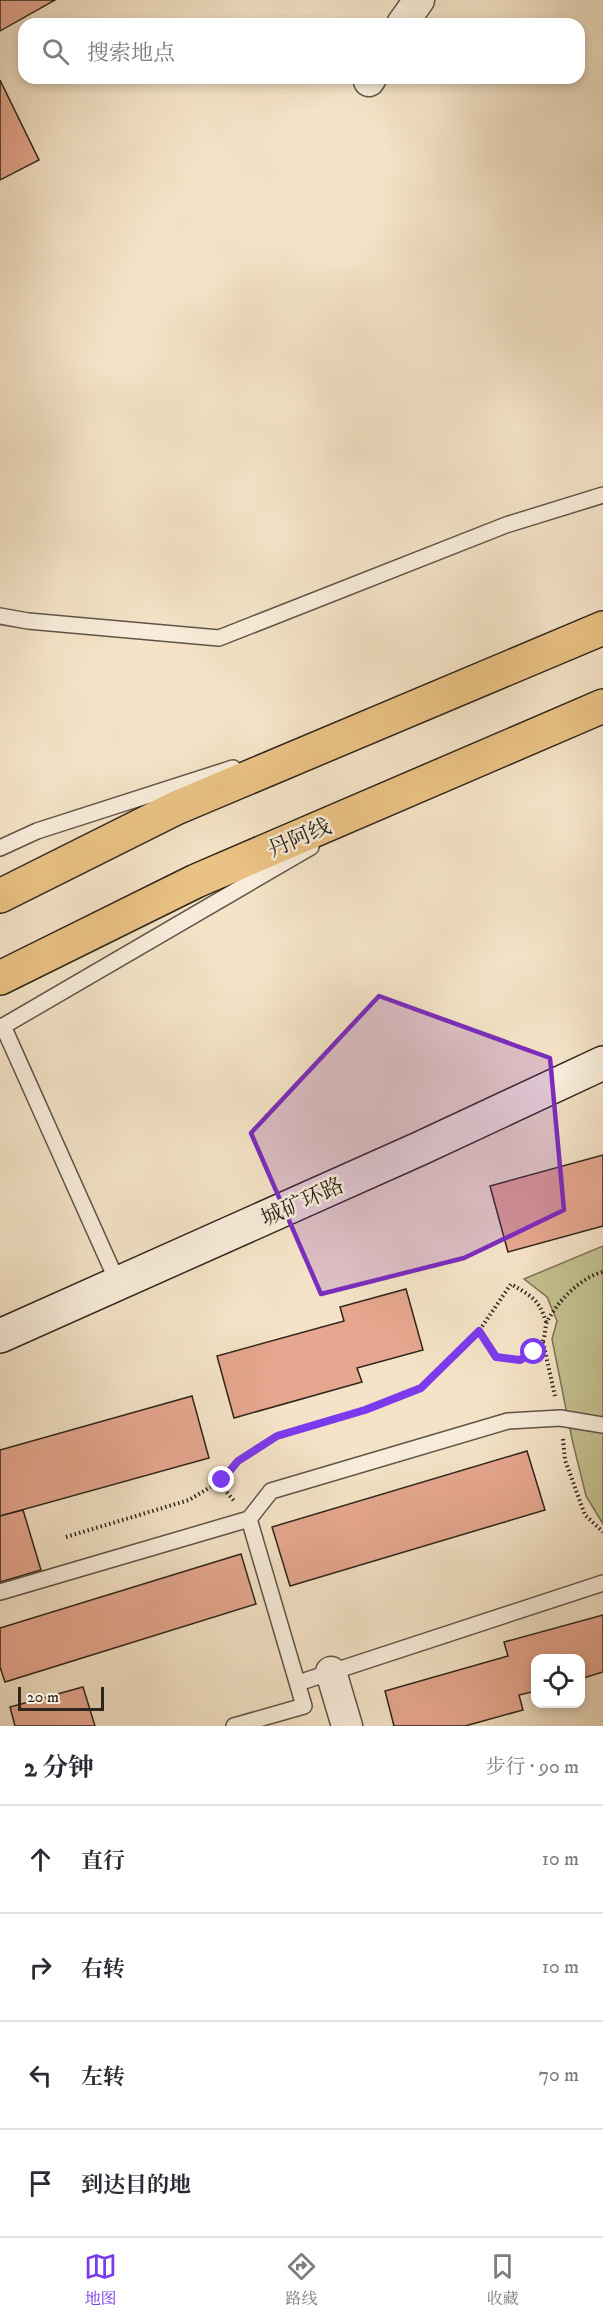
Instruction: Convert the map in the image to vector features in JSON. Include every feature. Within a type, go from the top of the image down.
[{"type":"highway","points":[[0,897],[176,808],[603,628]]},
{"type":"highway","name":"丹阿线","points":[[0,978],[196,881],[603,706]]},
{"type":"street","points":[[406,18],[419,0]]},
{"type":"street","name":"城矿环路","points":[[0,1335],[422,1148],[603,1063]]},
{"type":"street","points":[[331,1672],[347,1726]]},
{"type":"lane","points":[[0,616],[28,621],[219,638],[506,525],[603,495]]},
{"type":"lane","points":[[0,848],[38,831],[393,717]]},
{"type":"lane","points":[[118,1283],[2,1027],[409,789]]},
{"type":"lane","points":[[0,1592],[249,1519],[271,1491],[508,1421],[560,1418],[603,1425]]},
{"type":"lane","points":[[234,1726],[304,1706],[249,1519]]},
{"type":"lane","points":[[298,1683],[603,1583]]},
{"type":"path","points":[[546,1322],[568,1293],[595,1274],[603,1272]]},
{"type":"path","points":[[66,1538],[189,1500],[222,1480],[238,1461],[277,1436],[365,1410],[421,1388],[479,1331],[511,1284],[532,1296],[541,1305],[546,1322],[543,1342],[534,1352],[520,1360],[496,1357],[479,1331]]},
{"type":"highlighted area","points":[[379,996],[550,1058],[564,1210],[464,1258],[321,1294],[251,1133]]},
{"type":"shaded area","points":[[603,1246],[603,1524],[586,1496],[572,1439],[552,1339],[557,1321],[547,1297],[524,1279]]},
{"type":"building","points":[[0,0],[55,0],[23,18],[18,18],[18,21],[0,31]]},
{"type":"building","points":[[0,80],[39,160],[0,180]]},
{"type":"building","points":[[603,1155],[603,1226],[508,1252],[490,1186]]},
{"type":"building","points":[[406,1289],[423,1350],[357,1368],[362,1382],[234,1418],[217,1356],[344,1321],[340,1307]]},
{"type":"building","points":[[192,1396],[209,1458],[0,1516],[0,1450]]},
{"type":"building","points":[[527,1451],[545,1510],[290,1586],[272,1527]]},
{"type":"building","points":[[23,1510],[41,1570],[0,1582],[0,1516]]},
{"type":"building","points":[[241,1554],[256,1604],[5,1682],[0,1667],[0,1628]]},
{"type":"building","points":[[603,1615],[603,1672],[585,1677],[585,1654],[531,1654],[531,1692],[519,1695],[523,1710],[465,1726],[394,1726],[385,1691],[508,1656],[504,1642]]},
{"type":"building","points":[[83,1687],[95,1726],[15,1726],[10,1707]]},
{"type":"route","points":[[222,1480],[238,1461],[277,1436],[365,1410],[421,1388],[479,1331],[496,1357],[520,1360],[534,1352]]}]
